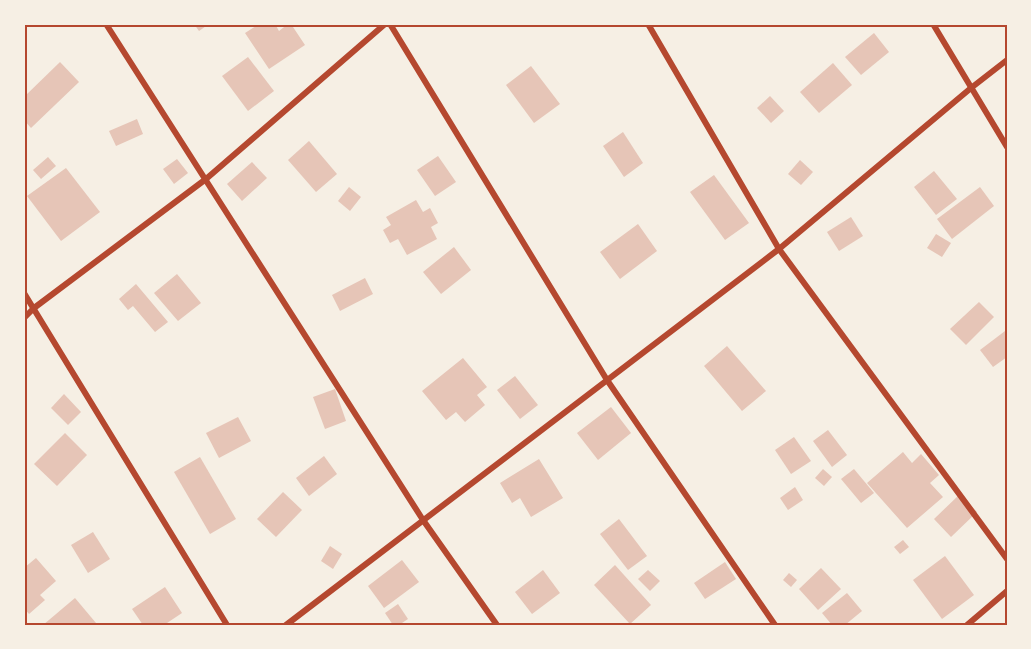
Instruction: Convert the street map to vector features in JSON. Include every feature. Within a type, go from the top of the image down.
[{"type":"street","points":[[106,24],[423,520],[497,625]]},
{"type":"street","points":[[24,318],[34,308],[206,179],[385,24]]},
{"type":"street","points":[[390,24],[607,380],[775,625]]},
{"type":"street","points":[[648,24],[779,249],[1007,559]]},
{"type":"street","points":[[933,24],[1007,147]]},
{"type":"street","points":[[286,625],[779,249],[1007,60]]},
{"type":"street","points":[[24,293],[227,625]]},
{"type":"street","points":[[967,625],[1007,591]]},
{"type":"building","points":[[194,24],[209,24],[199,31]]},
{"type":"building","points":[[259,24],[275,24],[279,31],[291,24],[305,45],[269,69],[245,33]]},
{"type":"building","points":[[874,33],[889,52],[861,75],[845,57]]},
{"type":"building","points":[[248,57],[274,91],[248,111],[222,76]]},
{"type":"building","points":[[60,62],[79,82],[31,128],[24,120],[24,97]]},
{"type":"building","points":[[833,63],[852,85],[819,113],[800,92]]},
{"type":"building","points":[[531,66],[560,104],[534,123],[506,85]]},
{"type":"building","points":[[770,96],[784,111],[771,123],[757,108]]},
{"type":"building","points":[[137,119],[143,134],[116,146],[109,131]]},
{"type":"building","points":[[623,132],[643,163],[624,177],[603,146]]},
{"type":"building","points":[[309,141],[337,174],[316,192],[288,160]]},
{"type":"building","points":[[438,156],[456,182],[435,196],[417,170]]},
{"type":"building","points":[[48,157],[56,166],[41,179],[33,170]]},
{"type":"building","points":[[177,159],[188,173],[174,184],[163,169]]},
{"type":"building","points":[[800,160],[813,172],[801,185],[788,174]]},
{"type":"building","points":[[252,162],[267,178],[242,201],[227,184]]},
{"type":"building","points":[[66,168],[100,212],[61,241],[27,196]]},
{"type":"building","points":[[934,171],[957,199],[936,215],[914,187]]},
{"type":"building","points":[[714,175],[749,223],[725,240],[690,192]]},
{"type":"building","points":[[349,187],[361,197],[350,211],[338,201]]},
{"type":"building","points":[[980,187],[994,206],[952,239],[937,219]]},
{"type":"building","points":[[416,200],[423,212],[430,208],[438,223],[431,227],[437,239],[407,255],[398,239],[390,243],[383,230],[391,225],[386,217]]},
{"type":"building","points":[[851,217],[863,236],[839,251],[827,232]]},
{"type":"building","points":[[638,224],[657,251],[620,279],[600,252]]},
{"type":"building","points":[[936,234],[951,243],[942,257],[927,248]]},
{"type":"building","points":[[454,247],[471,270],[441,294],[423,272]]},
{"type":"building","points":[[177,274],[201,303],[178,321],[154,293]]},
{"type":"building","points":[[365,278],[373,294],[340,311],[332,295]]},
{"type":"building","points":[[136,284],[168,322],[155,332],[133,306],[128,310],[119,299]]},
{"type":"building","points":[[979,302],[994,317],[966,345],[950,329]]},
{"type":"building","points":[[1005,331],[1007,333],[1007,357],[993,367],[980,350]]},
{"type":"building","points":[[727,346],[766,391],[742,411],[704,366]]},
{"type":"building","points":[[463,358],[487,387],[477,395],[485,405],[465,422],[456,412],[446,420],[422,391]]},
{"type":"building","points":[[515,376],[538,405],[520,419],[497,390]]},
{"type":"building","points":[[335,389],[346,421],[325,429],[313,397]]},
{"type":"building","points":[[64,394],[81,412],[68,425],[51,408]]},
{"type":"building","points":[[611,407],[631,433],[598,460],[577,433]]},
{"type":"building","points":[[238,417],[251,441],[219,458],[206,433]]},
{"type":"building","points":[[828,430],[847,455],[832,467],[813,441]]},
{"type":"building","points":[[65,433],[87,455],[57,486],[34,464]]},
{"type":"building","points":[[794,437],[811,461],[791,474],[775,450]]},
{"type":"building","points":[[903,452],[912,463],[921,454],[939,475],[930,483],[943,497],[907,528],[867,483]]},
{"type":"building","points":[[324,456],[337,474],[309,496],[296,478]]},
{"type":"building","points":[[200,457],[236,519],[210,534],[174,472]]},
{"type":"building","points":[[539,459],[563,498],[531,517],[520,498],[512,503],[500,483]]},
{"type":"building","points":[[823,469],[832,477],[824,486],[815,478]]},
{"type":"building","points":[[854,469],[874,493],[861,503],[841,479]]},
{"type":"building","points":[[795,487],[803,500],[788,510],[780,498]]},
{"type":"building","points":[[283,492],[302,510],[276,537],[257,519]]},
{"type":"building","points":[[960,494],[977,512],[951,537],[934,519]]},
{"type":"building","points":[[619,519],[647,556],[628,570],[600,534]]},
{"type":"building","points":[[93,532],[110,559],[88,573],[71,545]]},
{"type":"building","points":[[903,540],[909,547],[900,554],[894,547]]},
{"type":"building","points":[[330,546],[342,554],[333,569],[321,561]]},
{"type":"building","points":[[945,556],[974,595],[942,619],[913,580]]},
{"type":"building","points":[[36,558],[56,581],[40,595],[45,600],[29,614],[24,608],[24,568]]},
{"type":"building","points":[[402,560],[419,582],[384,608],[368,586]]},
{"type":"building","points":[[725,562],[736,579],[705,599],[694,583]]},
{"type":"building","points":[[615,565],[651,605],[630,624],[594,585]]},
{"type":"building","points":[[821,568],[841,589],[818,610],[799,589]]},
{"type":"building","points":[[543,570],[560,593],[532,614],[515,592]]},
{"type":"building","points":[[648,570],[660,581],[650,591],[638,579]]},
{"type":"building","points":[[789,573],[797,580],[791,587],[783,580]]},
{"type":"building","points":[[165,587],[182,613],[164,625],[143,625],[132,609]]},
{"type":"building","points":[[847,593],[862,611],[845,625],[832,625],[822,613]]},
{"type":"building","points":[[75,598],[96,623],[94,625],[43,625]]},
{"type":"building","points":[[398,604],[408,619],[399,625],[393,625],[385,613]]}]
